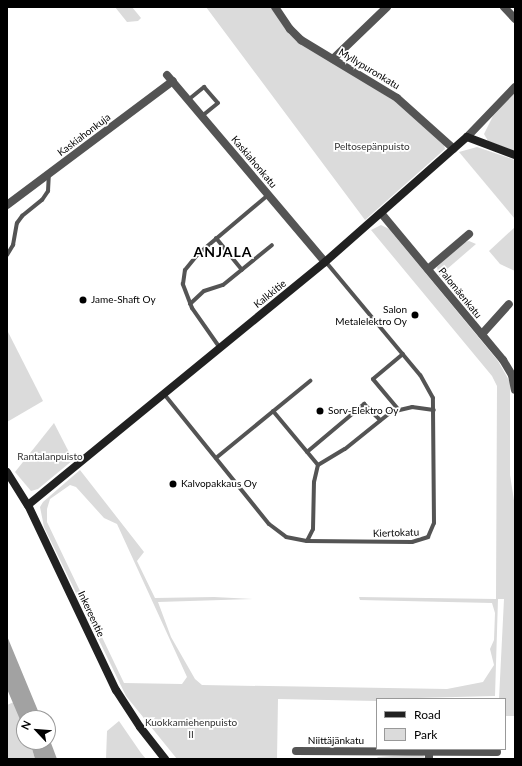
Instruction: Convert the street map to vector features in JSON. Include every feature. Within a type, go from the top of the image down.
[{"type":"street","name":"Myllypuronkatu","points":[[275,7],[296,36],[401,101],[454,149]]},
{"type":"street","points":[[333,59],[387,7]]},
{"type":"street","points":[[504,7],[515,18]]},
{"type":"street","name":"Kaskiahonkatu","points":[[170,78],[325,262]]},
{"type":"street","name":"Kaskiahonkuja","points":[[7,205],[170,78]]},
{"type":"street","name":"Kalkkitie","points":[[28,505],[325,262],[454,149],[515,87]]},
{"type":"street","points":[[467,137],[515,155]]},
{"type":"street","name":"Palomäenkatu","points":[[381,213],[482,334],[509,370],[515,390]]},
{"type":"street","points":[[428,269],[469,234]]},
{"type":"street","points":[[482,334],[509,304]]},
{"type":"street","name":"Inkereentie","points":[[7,472],[28,505],[116,690],[140,727],[165,759]]},
{"type":"street","name":"Niittäjänkatu","points":[[296,751],[368,755],[497,753]]},
{"type":"lane","points":[[188,100],[204,87],[218,103],[202,116]]},
{"type":"lane","points":[[7,256],[13,246],[17,223],[22,216],[42,200],[48,191],[49,173]]},
{"type":"lane","points":[[220,348],[190,304],[183,284],[185,270],[198,254],[268,194]]},
{"type":"lane","points":[[216,238],[242,270]]},
{"type":"lane","points":[[190,304],[204,291],[223,285],[272,245]]},
{"type":"lane","name":"Kiertokatu","points":[[164,394],[274,529],[286,537],[307,541],[412,542],[428,537],[434,523],[434,410],[431,391],[403,354],[325,262]]},
{"type":"lane","points":[[398,409],[373,379],[403,354]]},
{"type":"lane","points":[[216,458],[310,381]]},
{"type":"lane","points":[[307,452],[364,404],[380,420]]},
{"type":"lane","points":[[307,541],[313,529],[314,482],[318,465],[345,449],[380,420],[398,409],[434,410]]},
{"type":"lane","points":[[273,411],[318,465]]},
{"type":"green space","points":[[115,7],[132,7],[141,18],[138,21],[127,22]]},
{"type":"green space","name":"Peltosepänpuisto","points":[[206,7],[271,7],[289,34],[399,104],[444,145],[445,149],[365,220]]},
{"type":"green space","points":[[515,92],[515,151],[488,141],[484,134],[493,116]]},
{"type":"green space","points":[[477,147],[515,160],[515,219],[459,152]]},
{"type":"green space","name":"Kuokkamiehenpuisto II","points":[[381,225],[389,229],[498,361],[510,382],[510,475],[515,507],[515,716],[506,716],[506,698],[499,698],[504,599],[498,599],[495,696],[376,698],[376,701],[278,699],[277,759],[177,759],[126,696],[44,527],[40,507],[43,502],[80,470],[144,552],[137,561],[155,598],[214,597],[253,599],[158,602],[171,637],[195,679],[202,685],[447,689],[483,682],[494,665],[490,649],[494,640],[495,613],[492,603],[360,600],[359,597],[496,599],[497,386],[492,376],[371,230]],"holes":[[[70,485],[76,487],[104,518],[117,524],[187,677],[182,684],[124,683],[47,522],[47,509],[50,499]]]},
{"type":"green space","points":[[515,227],[515,271],[500,264],[489,251]]},
{"type":"green space","points":[[469,241],[476,244],[439,276],[437,267],[464,242]]},
{"type":"green space","points":[[7,330],[43,401],[7,422]]},
{"type":"green space","name":"Rantalanpuisto","points":[[54,423],[73,460],[38,489],[31,491],[15,472]]},
{"type":"green space","points":[[14,702],[17,710],[16,750],[32,750],[35,759],[7,759],[7,705]]},
{"type":"green space","points":[[119,721],[146,759],[106,759],[107,731]]},
{"type":"green space","points":[[421,754],[427,759],[376,759],[378,757]]},
{"type":"shaded area","points":[[7,636],[38,710],[16,710],[7,689]]},
{"type":"shaded area","points":[[32,750],[54,750],[57,759],[35,759]]},
{"type":"place","name":"Jame-Shaft Oy","points":[[83,300]]},
{"type":"place","name":"Salon Metalelektro Oy","points":[[415,315]]},
{"type":"place","name":"Sorv-Elektro Oy","points":[[320,411]]},
{"type":"place","name":"Kalvopakkaus Oy","points":[[173,484]]},
{"type":"district","name":"ANJALA","points":[[223,252]]}]
